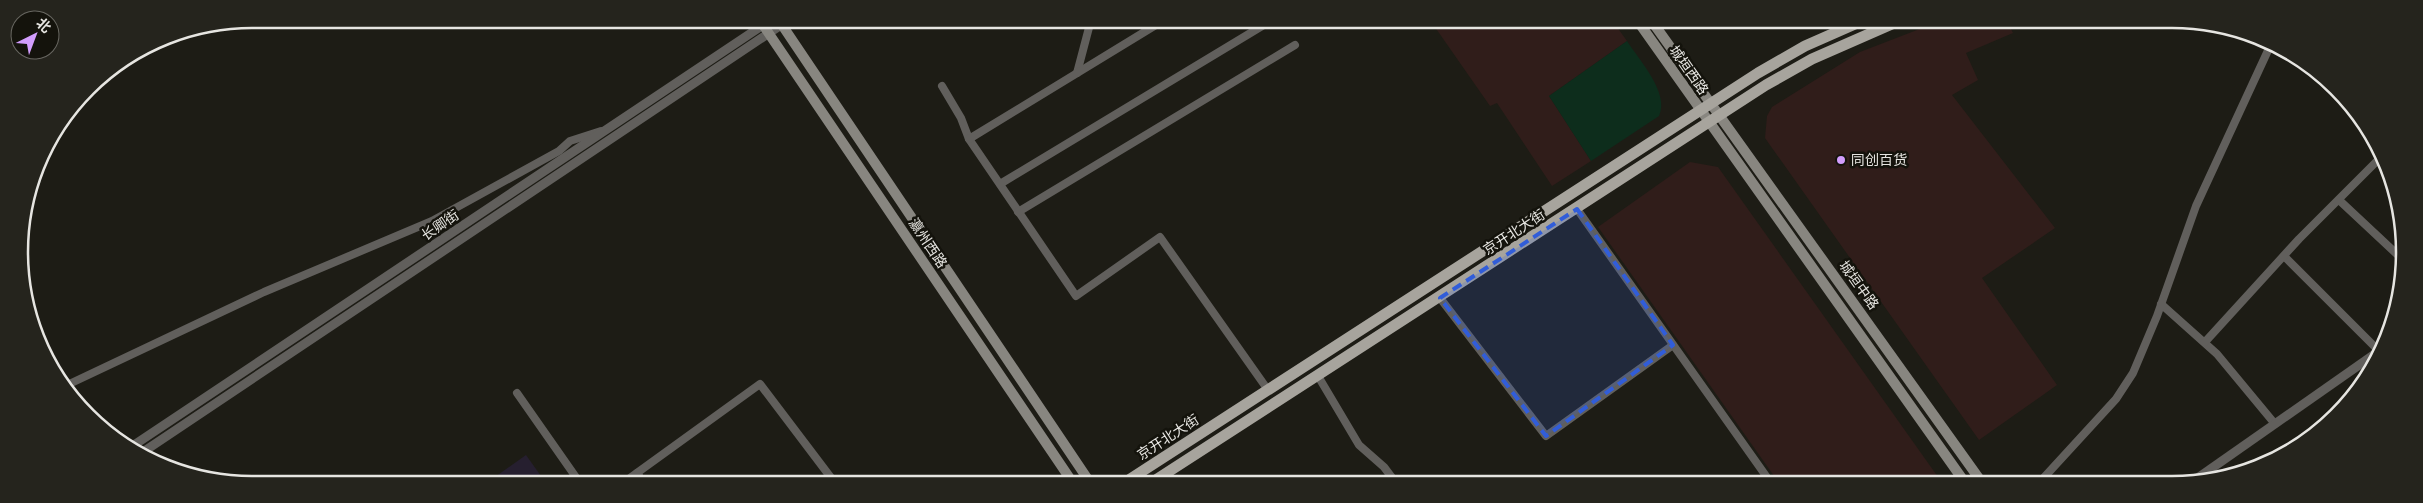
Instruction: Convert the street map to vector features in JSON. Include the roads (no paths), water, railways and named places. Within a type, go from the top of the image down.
[{"type":"main road","name":"瀛州西路","points":[[768,28],[1068,476]]},
{"type":"main road","name":"瀛州西路","points":[[788,28],[1085,476]]},
{"type":"main road","name":"城垣西路","points":[[1643,28],[1701,111]]},
{"type":"main road","name":"城垣西路","points":[[1657,28],[1711,104]]},
{"type":"main road","name":"京开北大街","points":[[1135,476],[1711,104],[1805,46],[1846,28]]},
{"type":"main road","name":"京开北大街","points":[[1162,476],[1720,116],[1812,59],[1883,28]]},
{"type":"main road","name":"城垣中路","points":[[1711,104],[1977,476]]},
{"type":"main road","name":"城垣中路","points":[[1701,111],[1960,476]]},
{"type":"street","name":"长卿街","points":[[136,443],[761,28]]},
{"type":"street","name":"长卿街","points":[[147,449],[762,28]]},
{"type":"street","points":[[1078,73],[1089,28]]},
{"type":"street","points":[[969,139],[1151,28]]},
{"type":"street","points":[[1000,184],[1259,28]]},
{"type":"street","points":[[1018,212],[1295,45]]},
{"type":"street","points":[[2045,476],[2116,399],[2137,365],[2196,206],[2268,50]]},
{"type":"street","points":[[942,86],[961,118],[969,139],[1076,296],[1160,237],[1268,390]]},
{"type":"street","points":[[71,383],[264,292],[432,221],[559,151],[570,141],[610,128]]},
{"type":"street","points":[[2205,342],[2284,256],[2376,162]]},
{"type":"street","points":[[2339,200],[2396,253]]},
{"type":"street","points":[[1577,209],[1766,476]]},
{"type":"street","points":[[2284,256],[2375,344]]},
{"type":"street","points":[[1440,298],[1546,436],[1673,345]]},
{"type":"street","points":[[2161,304],[2205,342],[2275,424]]},
{"type":"street","points":[[2205,473],[2367,360]]},
{"type":"street","points":[[1318,376],[1359,445],[1384,466],[1391,476]]},
{"type":"street","points":[[633,476],[760,384],[830,476]]},
{"type":"street","points":[[517,393],[576,476]]},
{"type":"place","name":"同创百货","points":[[1841,160]]}]
